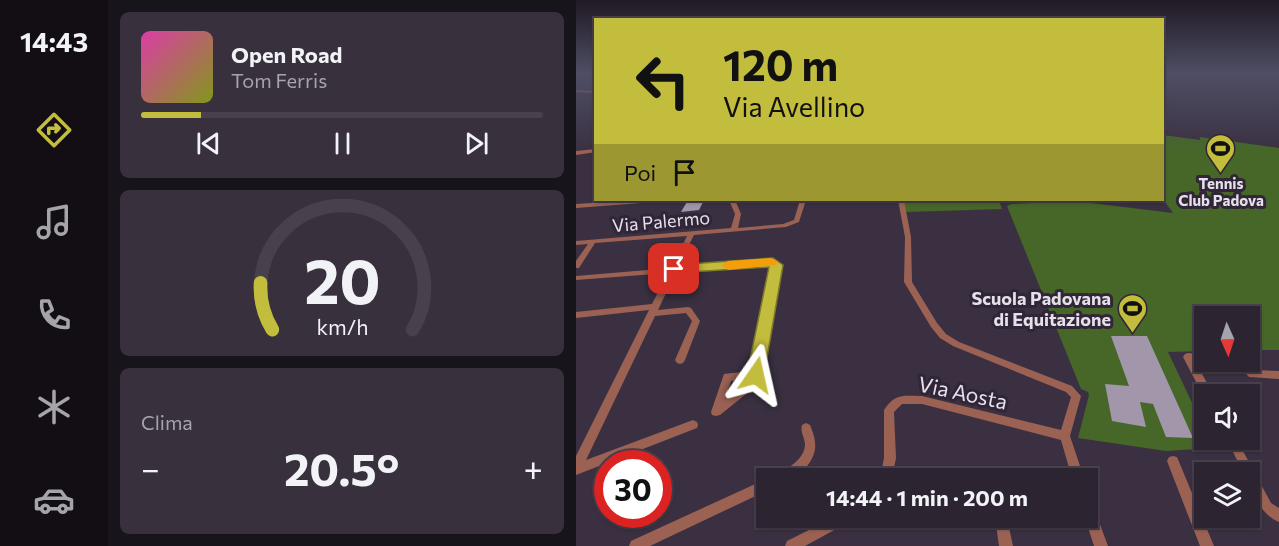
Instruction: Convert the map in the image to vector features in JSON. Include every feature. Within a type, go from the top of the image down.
[{"type":"street","points":[[576,153],[594,150]]},
{"type":"street","points":[[577,207],[644,201]]},
{"type":"street","points":[[732,201],[738,214],[734,230]]},
{"type":"street","name":"Via Palermo","points":[[576,243],[790,225],[796,220],[802,201]]},
{"type":"street","points":[[901,201],[908,237],[908,282],[923,310],[943,336],[956,344],[1075,394],[1065,436],[1075,468]]},
{"type":"street","points":[[576,469],[691,234]]},
{"type":"street","points":[[576,266],[593,242]]},
{"type":"street","points":[[576,278],[773,262],[776,265],[756,375]]},
{"type":"street","points":[[576,315],[688,310],[696,321],[680,360]]},
{"type":"street","points":[[1194,357],[1188,357],[1194,368]]},
{"type":"street","points":[[1250,372],[1279,375]]},
{"type":"street","name":"Via Aosta","points":[[888,468],[890,458],[889,410],[900,400],[922,400],[1065,436]]},
{"type":"street","points":[[576,469],[693,425]]},
{"type":"street","points":[[798,468],[805,459],[810,447],[806,428]]},
{"type":"street","points":[[1173,461],[1208,546]]},
{"type":"street","points":[[636,546],[756,490]]},
{"type":"street","points":[[1260,494],[1267,507],[1279,516]]},
{"type":"street","points":[[792,546],[826,528]]},
{"type":"street","points":[[1003,528],[1006,546]]},
{"type":"street","points":[[1095,528],[1101,546]]},
{"type":"green space","name":"Scuola Padovana di Equitazione","points":[[1164,135],[1200,140],[1200,137],[1279,148],[1279,350],[1260,350],[1260,306],[1194,306],[1194,351],[1168,352],[1194,407],[1194,449],[1166,451],[1078,438],[1089,395],[1081,389],[1007,206],[1074,201],[1173,213],[1164,200]]},
{"type":"green space","points":[[904,201],[999,201],[1002,209],[905,212]]},
{"type":"building","points":[[687,201],[704,201],[699,210],[681,212]]},
{"type":"building","points":[[1111,336],[1147,336],[1193,438],[1166,437],[1153,404],[1140,402],[1146,427],[1112,421],[1105,384],[1129,386]]},
{"type":"slow traffic","points":[[728,265],[771,262]]},
{"type":"place","name":"Tennis Club Padova","points":[[1221,174]]},
{"type":"place","name":"Scuola Padovana di Equitazione","points":[[1132,334]]},
{"type":"route","points":[[674,269],[773,262],[776,265],[756,375]]}]
